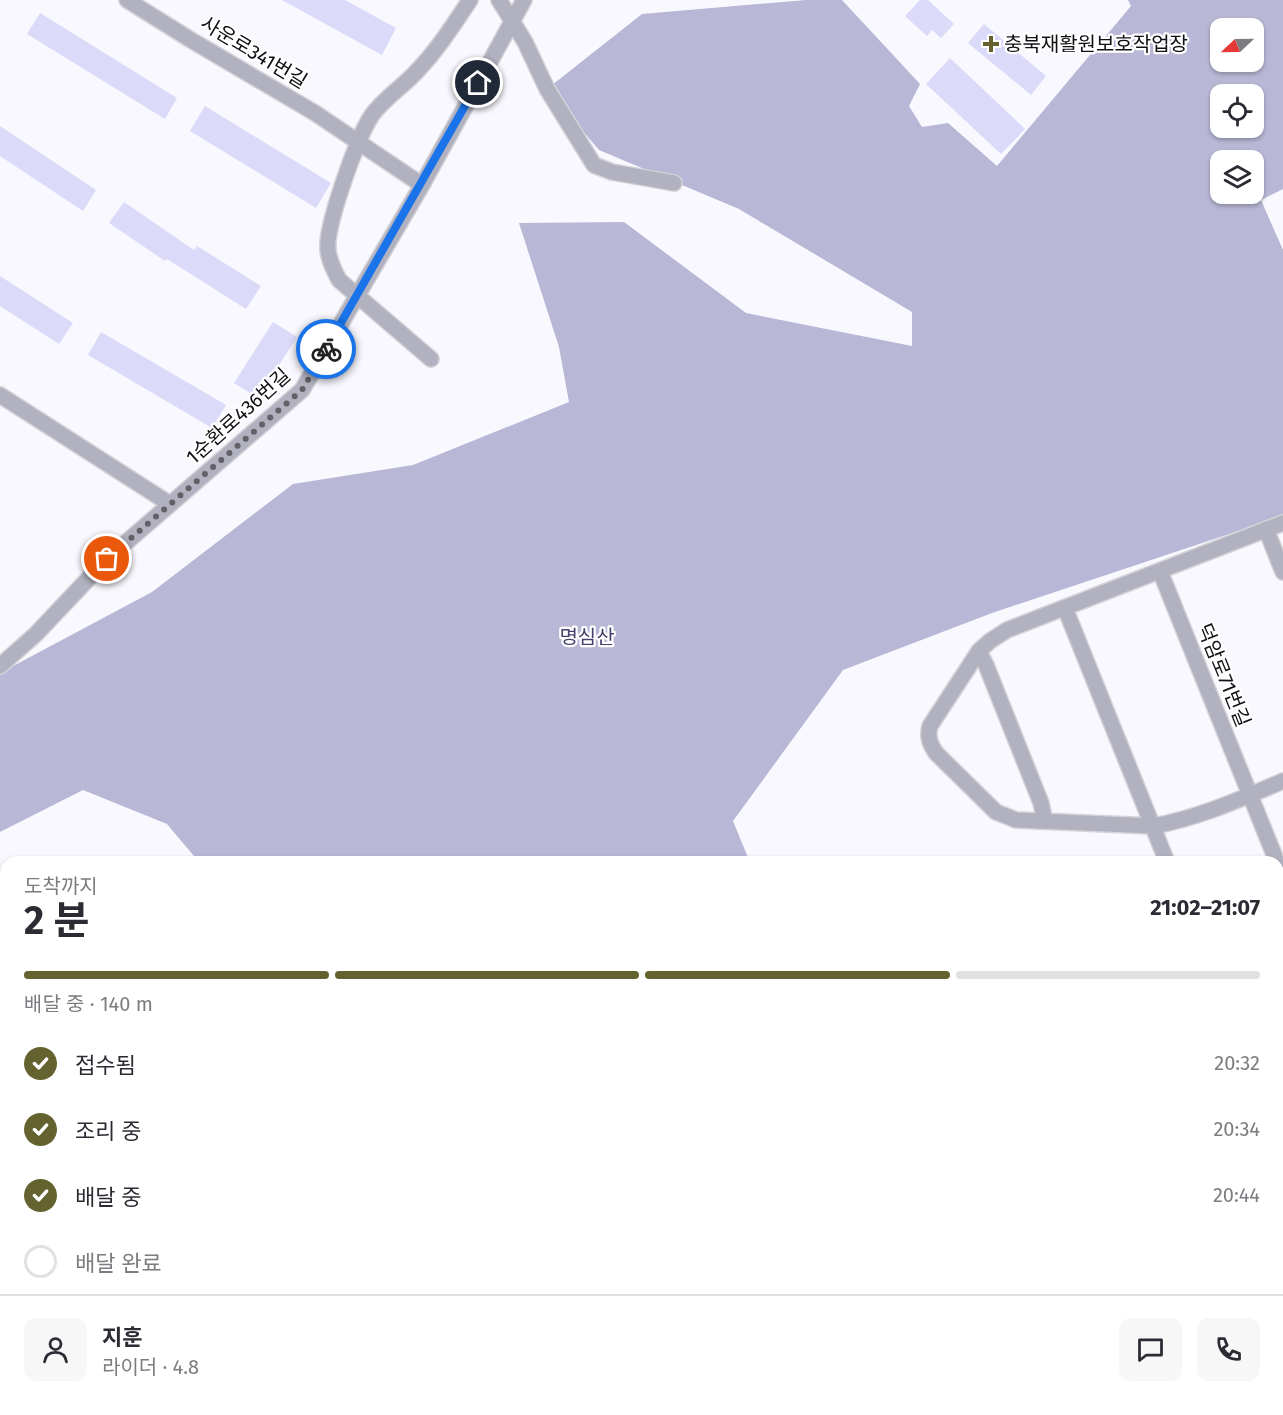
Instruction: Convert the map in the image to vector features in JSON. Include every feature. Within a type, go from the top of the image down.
[{"type":"street","name":"사운로341번길","points":[[128,0],[358,141]]},
{"type":"street","points":[[431,359],[339,280],[330,263],[327,248],[341,190],[358,141],[372,115],[418,71],[470,0]]},
{"type":"street","points":[[499,0],[525,42],[547,89],[594,165],[612,171],[674,183]]},
{"type":"street","name":"1순환로436번길","points":[[0,666],[36,634],[107,559],[302,390],[422,185],[524,0]]},
{"type":"street","points":[[358,141],[422,185]]},
{"type":"street","points":[[0,395],[170,504]]},
{"type":"street","points":[[1283,523],[1008,630],[978,651],[930,726],[928,735],[931,746],[996,812],[1016,820],[1153,826],[1169,823],[1250,795],[1283,781]]},
{"type":"street","points":[[1266,529],[1283,572]]},
{"type":"street","name":"덕암로71번길","points":[[1160,571],[1274,856]]},
{"type":"street","points":[[1065,608],[1165,856]]},
{"type":"street","points":[[978,651],[986,665],[1041,802],[1045,821]]},
{"type":"green space","name":"명심산","points":[[806,0],[842,0],[920,84],[909,106],[922,127],[948,123],[997,166],[1131,6],[1128,0],[1283,0],[1283,189],[1264,198],[1264,150],[1210,150],[1210,204],[1263,204],[1283,250],[1283,516],[992,613],[843,670],[733,821],[747,856],[194,856],[167,824],[83,790],[0,832],[0,673],[152,592],[293,484],[413,465],[569,402],[559,347],[519,223],[624,222],[746,313],[912,346],[912,312],[739,209],[599,150],[547,89],[642,14]]},
{"type":"building","points":[[282,0],[345,0],[396,28],[382,55]]},
{"type":"building","points":[[920,0],[928,0],[954,24],[941,38],[932,30],[927,36],[905,16]]},
{"type":"building","points":[[40,13],[177,98],[165,119],[27,34]]},
{"type":"building","points":[[984,24],[1046,76],[1031,95],[968,43]]},
{"type":"building","points":[[950,58],[1025,129],[1001,154],[926,84]]},
{"type":"building","points":[[205,106],[331,183],[316,208],[190,131]]},
{"type":"building","points":[[0,126],[96,190],[83,211],[0,156]]},
{"type":"building","points":[[124,202],[194,250],[197,246],[261,286],[246,309],[167,259],[165,261],[109,223]]},
{"type":"building","points":[[0,276],[73,323],[59,344],[0,306]]},
{"type":"building","points":[[273,322],[297,337],[258,398],[234,383]]},
{"type":"building","points":[[101,332],[226,405],[212,428],[88,355]]},
{"type":"way so far","points":[[107,559],[302,390],[326,349]]},
{"type":"place","name":"충북재활원보호작업장","points":[[991,44]]},
{"type":"route","points":[[326,349],[422,185],[478,83]]}]
